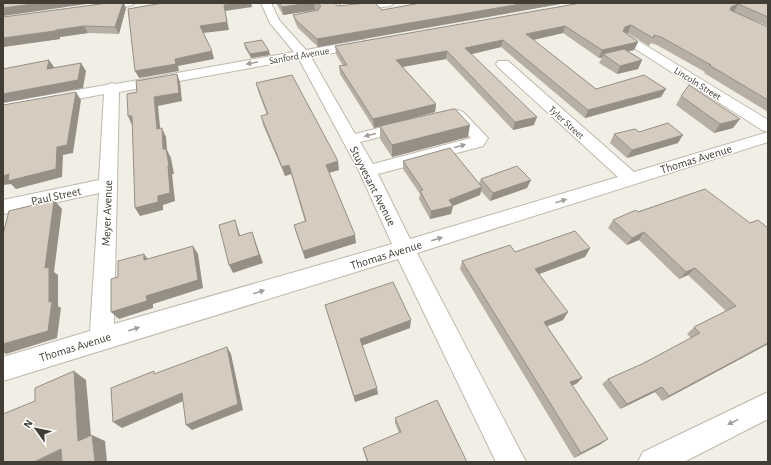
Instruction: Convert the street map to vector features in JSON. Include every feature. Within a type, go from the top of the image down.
[{"type":"street","points":[[86,9],[130,3]]},
{"type":"street","name":"Stuyvesant Avenue","points":[[266,3],[281,19],[303,54],[368,171],[404,249],[511,462]]},
{"type":"street","points":[[334,11],[348,6],[390,3]]},
{"type":"street","name":"Lincoln Street","points":[[627,38],[768,127]]},
{"type":"street","name":"Sanford Avenue","points":[[3,108],[112,87],[378,41]]},
{"type":"street","name":"Tyler Street","points":[[504,64],[631,179]]},
{"type":"street","name":"Meyer Avenue","points":[[102,339],[112,87]]},
{"type":"street","points":[[350,140],[451,115],[458,115],[480,138],[477,142],[368,171]]},
{"type":"street","name":"Thomas Avenue","points":[[3,369],[404,249],[768,137]]},
{"type":"street","name":"Paul Street","points":[[3,207],[108,185]]},
{"type":"street","points":[[653,462],[768,405]]},
{"type":"building","points":[[3,3],[40,3],[3,8]]},
{"type":"building","points":[[108,3],[123,3],[115,27],[84,26],[3,38],[3,17]]},
{"type":"building","points":[[163,3],[233,3],[224,5],[227,22],[200,26],[212,51],[175,59],[176,64],[135,71],[128,9]]},
{"type":"building","points":[[279,3],[309,3],[282,7]]},
{"type":"building","points":[[316,3],[335,3],[337,6],[375,3],[382,10],[421,3],[526,3],[317,39],[297,21],[293,15],[318,10],[321,6]]},
{"type":"building","points":[[581,3],[768,4],[768,17],[738,4],[731,7],[730,10],[768,27],[768,100],[709,65],[711,65],[661,37],[654,35],[653,38],[631,25],[625,27],[623,31],[638,42],[602,50],[565,26],[526,34],[596,89],[644,75],[666,89],[588,110],[503,40],[465,48],[537,117],[515,122],[447,51],[396,60],[436,104],[373,119],[339,66],[347,65],[335,46]]},
{"type":"building","points":[[262,40],[269,51],[250,54],[244,43]]},
{"type":"building","points":[[624,49],[642,60],[620,66],[603,54]]},
{"type":"building","points":[[49,60],[47,69],[81,63],[78,80],[3,94],[3,69]]},
{"type":"building","points":[[177,74],[179,93],[154,97],[157,129],[162,128],[163,149],[166,149],[169,165],[170,193],[158,196],[158,202],[135,208],[132,116],[128,116],[127,94],[137,92],[136,81]]},
{"type":"building","points":[[292,75],[338,161],[326,165],[355,235],[303,251],[294,225],[306,221],[289,165],[282,167],[261,116],[268,114],[256,83]]},
{"type":"building","points":[[689,85],[740,119],[720,124],[681,96]]},
{"type":"building","points":[[76,92],[67,145],[57,147],[56,169],[8,181],[9,174],[3,176],[3,105]]},
{"type":"building","points":[[455,109],[470,125],[392,145],[380,126]]},
{"type":"building","points":[[668,123],[683,135],[632,150],[614,134],[635,129],[639,132]]},
{"type":"building","points":[[450,148],[482,187],[449,200],[453,206],[431,211],[420,191],[423,190],[403,161]]},
{"type":"building","points":[[517,166],[531,180],[493,193],[481,179]]},
{"type":"building","points":[[705,189],[750,223],[758,220],[768,228],[768,343],[669,396],[662,387],[627,404],[608,379],[642,364],[700,333],[694,327],[736,306],[695,268],[686,272],[644,232],[632,238],[613,220],[636,210],[638,212]]},
{"type":"building","points":[[54,200],[45,268],[49,267],[49,302],[52,301],[48,331],[3,344],[3,234],[9,211]]},
{"type":"building","points":[[235,220],[239,236],[252,232],[259,255],[229,265],[219,225]]},
{"type":"building","points":[[575,231],[590,248],[535,269],[568,312],[544,322],[582,378],[570,382],[608,439],[581,453],[462,261],[510,245],[515,252]]},
{"type":"building","points":[[193,246],[198,280],[146,296],[147,301],[111,312],[111,279],[118,277],[118,261],[144,254],[144,260]]},
{"type":"building","points":[[393,282],[411,320],[360,339],[377,388],[354,396],[325,305]]},
{"type":"building","points":[[227,347],[238,404],[186,425],[182,393],[113,422],[111,388],[154,371],[154,374]]},
{"type":"building","points":[[74,371],[78,441],[92,435],[95,462],[62,462],[61,449],[34,462],[3,462],[3,414],[35,401],[35,388]]},
{"type":"building","points":[[437,400],[467,462],[368,462],[363,448],[401,432],[395,418]]}]
